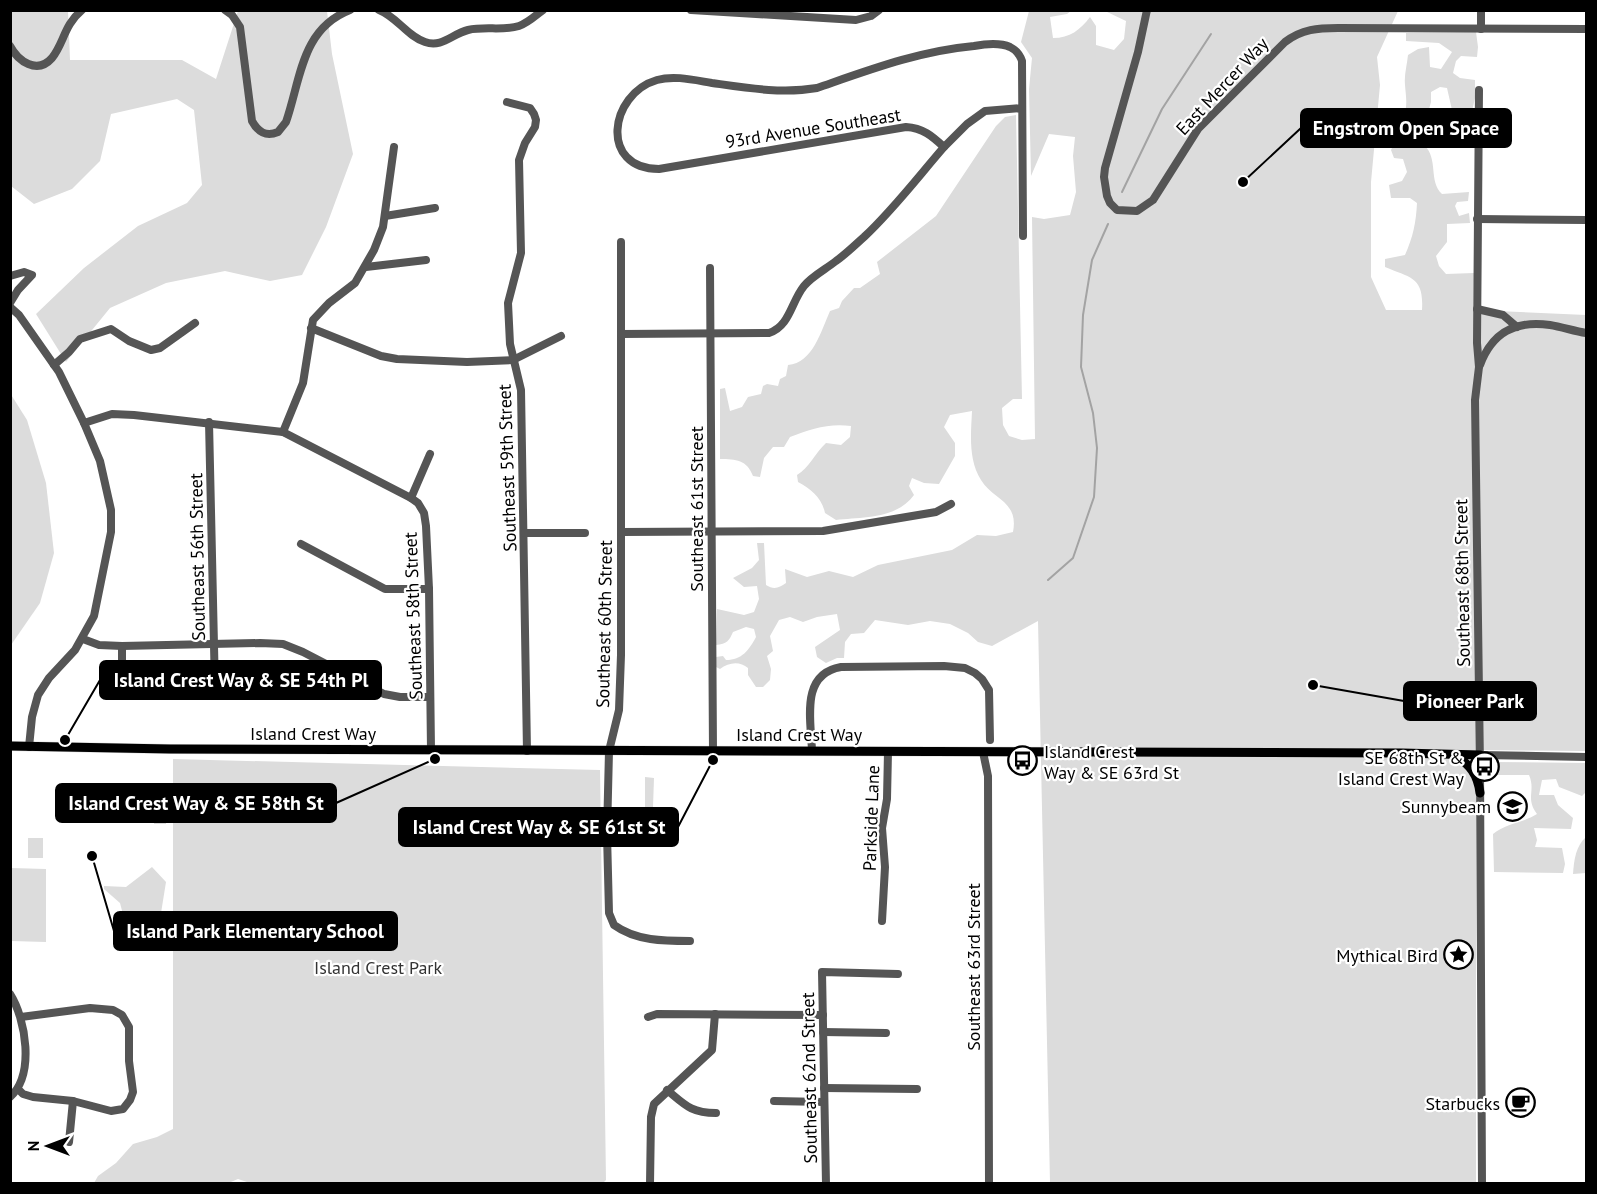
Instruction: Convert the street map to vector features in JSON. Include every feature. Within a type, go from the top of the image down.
[{"type":"main road","name":"Island Crest Way","points":[[10,746],[527,751],[1480,755]]},
{"type":"main road","points":[[1452,754],[1465,762],[1474,772],[1480,793]]},
{"type":"street","points":[[225,10],[232,15],[240,27],[252,121],[258,130],[267,134],[278,132],[286,122],[314,37],[327,22],[350,10]]},
{"type":"street","points":[[379,10],[392,16],[419,39],[434,44],[444,42],[468,30],[516,27],[543,10]]},
{"type":"street","points":[[691,10],[856,20],[864,19],[876,12]]},
{"type":"street","name":"East Mercer Way","points":[[1147,10],[1138,52],[1105,168],[1105,189],[1110,203],[1117,210],[1124,212],[1137,211],[1153,200],[1198,129],[1292,36],[1307,30],[1338,27],[1587,29]]},
{"type":"street","points":[[1481,10],[1481,29]]},
{"type":"street","points":[[10,46],[19,58],[29,65],[34,66],[46,62],[52,58],[69,24],[82,11]]},
{"type":"street","name":"93rd Avenue Southeast","points":[[944,147],[920,129],[906,127],[659,169],[647,169],[630,161],[623,152],[616,128],[627,102],[648,84],[665,78],[777,91],[803,90],[817,88],[899,60],[945,49],[1000,44],[1016,51],[1022,61],[1021,108]]},
{"type":"street","name":"Southeast 68th Street","points":[[1479,90],[1477,219],[1479,367],[1475,400],[1480,755],[1482,1184]]},
{"type":"street","name":"Southeast 59th Street","points":[[507,102],[530,108],[536,120],[535,127],[519,160],[520,253],[508,309],[510,344],[521,390],[527,751]]},
{"type":"street","points":[[621,334],[769,333],[781,327],[807,282],[838,260],[872,229],[944,147],[967,124],[985,111],[1021,108],[1023,236]]},
{"type":"street","points":[[283,432],[303,383],[313,320],[319,312],[347,291],[366,267],[375,250],[385,216],[394,147]]},
{"type":"street","points":[[385,216],[435,208]]},
{"type":"street","points":[[1477,219],[1587,220]]},
{"type":"street","name":"Southeast 60th Street","points":[[621,242],[619,710],[609,751],[607,834],[609,902],[611,920],[617,927],[645,938],[690,941]]},
{"type":"street","points":[[366,267],[426,260]]},
{"type":"street","name":"Southeast 61st Street","points":[[710,268],[713,750]]},
{"type":"street","points":[[10,276],[24,272],[32,275],[10,303]]},
{"type":"street","points":[[10,307],[19,315],[54,365],[84,423],[100,461],[111,510],[111,532],[94,616],[83,639],[68,659],[49,678],[38,695],[32,717],[29,747]]},
{"type":"street","points":[[1477,309],[1503,315],[1517,327]]},
{"type":"street","points":[[54,365],[80,339],[111,329],[129,341],[151,350],[160,348],[195,323]]},
{"type":"street","points":[[1479,367],[1496,338],[1509,329],[1541,324],[1587,333]]},
{"type":"street","points":[[310,328],[327,333],[371,353],[397,359],[467,362],[513,360],[561,336]]},
{"type":"street","points":[[84,423],[103,416],[121,414],[283,432],[411,498],[430,454]]},
{"type":"street","name":"Southeast 56th Street","points":[[209,422],[214,690]]},
{"type":"street","name":"Southeast 58th Street","points":[[411,498],[418,503],[424,513],[429,589],[431,750]]},
{"type":"street","points":[[621,532],[823,531],[936,512],[951,504]]},
{"type":"street","points":[[525,533],[585,533]]},
{"type":"street","points":[[301,544],[385,589],[429,589]]},
{"type":"street","points":[[83,639],[99,645],[122,646],[283,644],[384,694],[400,697],[430,697]]},
{"type":"street","points":[[122,646],[122,690]]},
{"type":"street","points":[[812,751],[811,700],[814,684],[827,671],[841,667],[945,666],[965,668],[982,679],[989,690],[990,740]]},
{"type":"street","points":[[321,693],[334,668]]},
{"type":"street","name":"Parkside Lane","points":[[882,921],[885,867],[882,828],[887,799],[888,752]]},
{"type":"street","name":"Southeast 63rd Street","points":[[983,752],[988,776],[989,1184]]},
{"type":"street","name":"Island Crest Way","points":[[1480,755],[1587,757]]},
{"type":"street","name":"Southeast 62nd Street","points":[[826,1184],[822,972],[898,974]]},
{"type":"street","points":[[10,994],[21,1017],[24,1038],[24,1069],[18,1089],[10,1097]]},
{"type":"street","points":[[18,1089],[23,1094],[33,1097],[73,1101],[111,1110],[123,1109],[133,1092],[129,1061],[130,1036],[122,1015],[113,1010],[90,1008],[21,1017]]},
{"type":"street","points":[[648,1017],[657,1014],[823,1015]]},
{"type":"street","points":[[650,1184],[651,1117],[654,1104],[712,1050],[715,1014]]},
{"type":"street","points":[[824,1032],[886,1033]]},
{"type":"street","points":[[824,1088],[917,1089]]},
{"type":"street","points":[[667,1090],[692,1110],[716,1113]]},
{"type":"street","points":[[69,1142],[73,1101]]},
{"type":"street","points":[[774,1101],[824,1102]]},
{"type":"green space","points":[[10,11],[68,11],[70,60],[182,60],[216,79],[238,11],[327,11],[332,54],[353,154],[326,227],[302,275],[270,281],[225,271],[166,283],[110,308],[66,362],[36,314],[84,268],[138,226],[187,203],[202,185],[194,110],[177,99],[111,114],[100,161],[72,189],[34,204],[11,186]]},
{"type":"green space","points":[[1029,11],[1071,11],[1050,17],[1053,38],[1065,37],[1074,32],[1090,17],[1096,26],[1096,45],[1114,50],[1124,39],[1126,21],[1105,11],[1398,11],[1377,57],[1380,85],[1371,182],[1371,277],[1386,310],[1422,310],[1421,291],[1414,280],[1385,267],[1385,259],[1405,255],[1414,230],[1417,203],[1410,198],[1391,198],[1389,185],[1402,181],[1407,172],[1403,159],[1394,158],[1391,150],[1393,146],[1404,148],[1407,142],[1403,133],[1391,128],[1391,120],[1403,119],[1405,114],[1405,78],[1408,55],[1418,49],[1429,47],[1430,67],[1441,69],[1452,52],[1439,43],[1406,41],[1406,33],[1476,32],[1477,57],[1461,56],[1456,61],[1453,73],[1460,78],[1475,80],[1472,111],[1452,110],[1447,88],[1440,87],[1431,92],[1428,113],[1434,141],[1424,145],[1431,157],[1435,183],[1442,194],[1469,192],[1468,201],[1457,202],[1455,206],[1459,216],[1469,213],[1470,223],[1447,224],[1447,242],[1436,256],[1439,266],[1446,274],[1474,273],[1473,310],[1586,315],[1586,751],[1476,750],[1476,1183],[1050,1183],[1038,621],[992,646],[978,642],[968,633],[950,624],[930,621],[908,625],[875,620],[864,633],[851,634],[845,642],[844,658],[837,658],[826,663],[817,657],[815,647],[840,630],[837,614],[803,622],[790,617],[779,620],[770,636],[773,651],[767,656],[771,669],[770,680],[763,687],[756,687],[748,675],[748,668],[742,664],[731,664],[720,669],[716,667],[716,657],[723,656],[726,660],[732,660],[741,656],[756,637],[754,629],[746,627],[733,632],[725,643],[716,645],[717,609],[744,615],[754,612],[759,599],[757,586],[744,587],[733,578],[752,568],[759,560],[757,543],[764,543],[766,585],[774,588],[786,583],[785,569],[807,577],[829,571],[853,577],[878,565],[952,550],[977,535],[996,536],[1013,532],[1014,522],[1009,507],[986,487],[974,464],[971,446],[972,411],[950,415],[944,427],[955,443],[955,456],[939,484],[924,483],[912,478],[909,486],[914,495],[898,509],[868,517],[836,520],[825,513],[815,494],[798,482],[797,475],[826,443],[841,445],[850,437],[851,426],[820,427],[790,437],[784,447],[773,447],[764,458],[760,477],[753,476],[748,467],[740,461],[720,459],[720,389],[725,388],[730,411],[742,407],[748,397],[761,394],[763,386],[767,384],[778,386],[780,379],[786,376],[788,365],[804,359],[815,345],[830,311],[839,308],[854,288],[860,288],[880,274],[877,262],[936,216],[996,126],[1005,117],[1016,115],[1022,399],[1013,399],[1002,408],[1003,425],[1009,436],[1022,440],[1035,439],[1032,217],[1044,219],[1070,215],[1076,192],[1073,156],[1075,137],[1049,134],[1031,176],[1029,89],[1032,58],[1021,42]]},
{"type":"green space","points":[[10,393],[27,420],[46,483],[54,553],[40,603],[11,645]]},
{"type":"green space","name":"Island Crest Park","points":[[173,759],[600,770],[606,1180],[565,1184],[253,1184],[238,1179],[226,1184],[94,1183],[98,1176],[116,1163],[133,1144],[157,1137],[173,1129]]},
{"type":"green space","points":[[1494,762],[1586,763],[1586,792],[1582,796],[1559,787],[1556,779],[1542,780],[1539,795],[1554,795],[1558,805],[1573,818],[1571,829],[1534,828],[1537,840],[1535,847],[1562,848],[1565,864],[1563,873],[1494,872],[1493,834],[1537,814],[1531,799],[1532,786],[1529,775],[1494,775]]},
{"type":"green space","points":[[645,777],[654,778],[653,807],[645,807]]},
{"type":"green space","points":[[155,808],[167,809],[166,824],[154,824]]},
{"type":"green space","points":[[1586,837],[1586,873],[1573,874],[1576,853]]},
{"type":"green space","points":[[28,838],[43,838],[43,858],[28,858]]},
{"type":"green space","points":[[152,867],[166,882],[161,913],[163,921],[159,931],[142,937],[133,933],[126,926],[120,903],[104,889],[104,886],[126,887]]},
{"type":"green space","points":[[11,868],[46,869],[46,942],[11,941]]},
{"type":"waterway","points":[[1122,192],[1162,109],[1211,34]]},
{"type":"waterway","points":[[1048,580],[1073,558],[1094,497],[1097,448],[1093,413],[1081,367],[1083,315],[1092,260],[1108,224]]},
{"type":"place","name":"Engstrom Open Space","points":[[1243,182]]},
{"type":"place","name":"Pioneer Park","points":[[1313,685]]},
{"type":"place","name":"Island Crest Way & SE 54th Pl","points":[[65,740]]},
{"type":"place","name":"Island Crest Way & SE 58th St","points":[[435,759]]},
{"type":"place","name":"Island Crest Way & SE 61st St","points":[[713,760]]},
{"type":"place","name":"Island Crest Way & SE 63rd St","points":[[1023,761]]},
{"type":"place","name":"SE 68th St & Island Crest Way","points":[[1485,767]]},
{"type":"place","name":"Sunnybeam","points":[[1512,806]]},
{"type":"place","name":"Island Park Elementary School","points":[[92,856]]},
{"type":"place","name":"Mythical Bird","points":[[1459,955]]},
{"type":"place","name":"Starbucks","points":[[1521,1103]]}]
